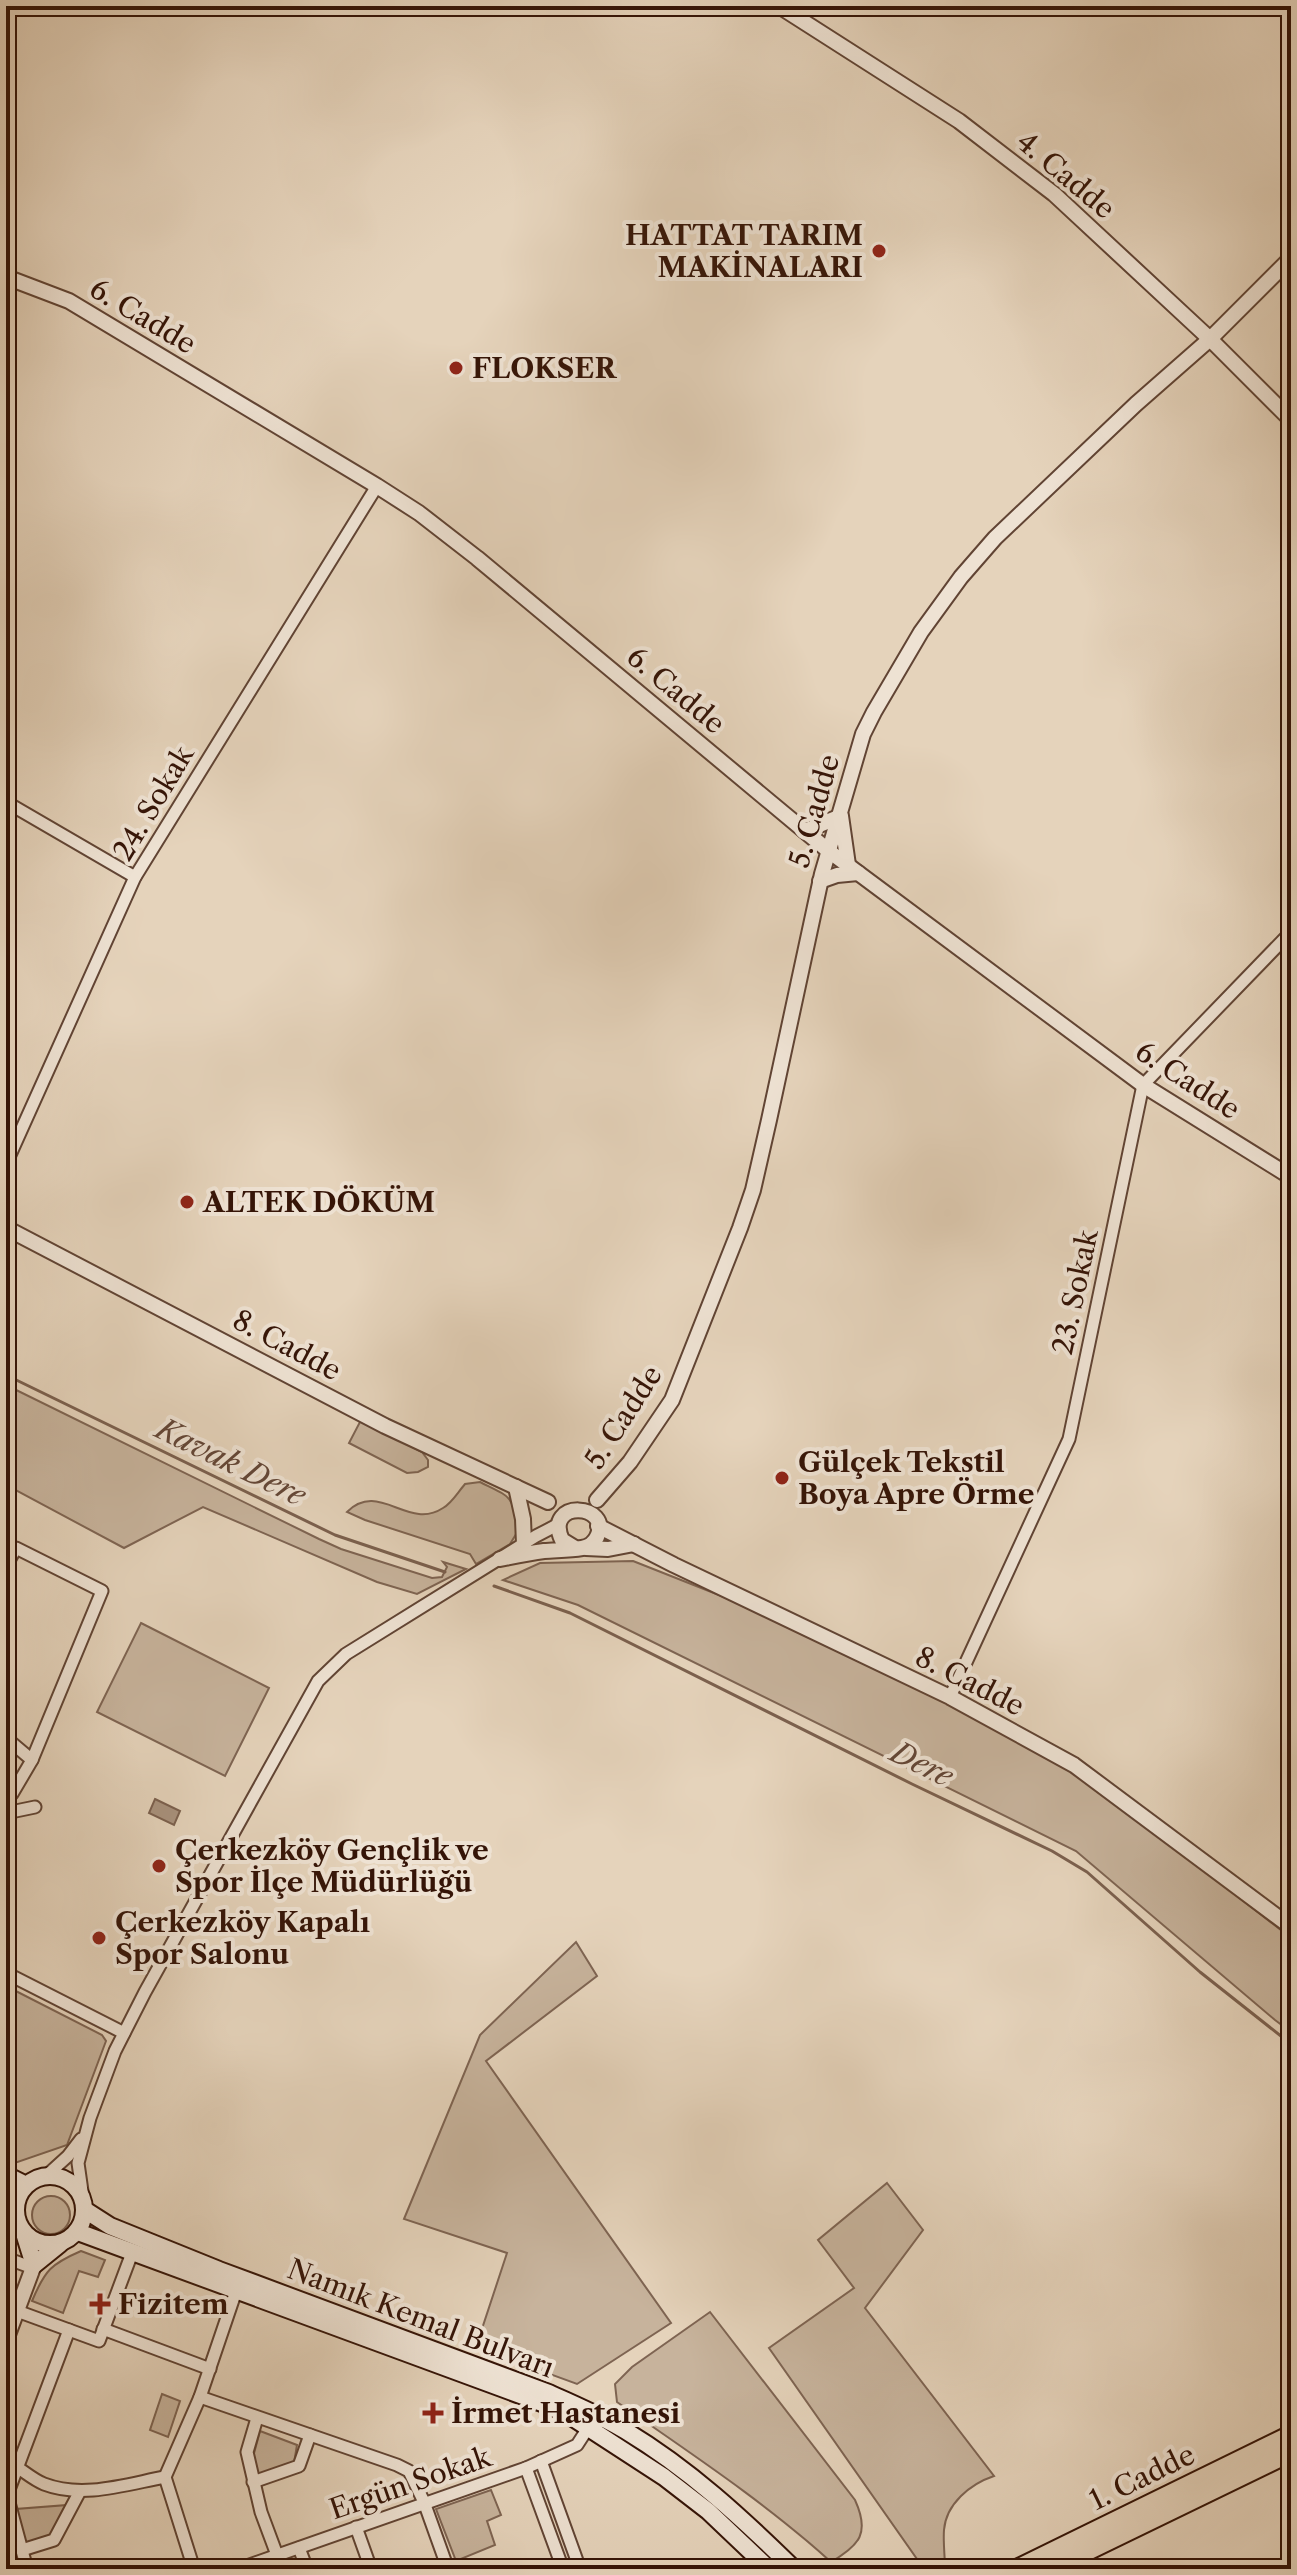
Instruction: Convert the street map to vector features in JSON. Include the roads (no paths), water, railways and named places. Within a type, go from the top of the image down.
[{"type":"main road","points":[[6,2175],[26,2185]]},
{"type":"main road","points":[[46,2176],[58,2176],[77,2188],[84,2204],[83,2222],[78,2232],[34,2266],[23,2231],[11,2209],[26,2185],[46,2176]]},
{"type":"main road","name":"Namık Kemal Bulvarı","points":[[84,2204],[110,2226],[549,2393],[592,2421]]},
{"type":"main road","points":[[23,2231],[40,2243],[60,2244]]},
{"type":"main road","name":"Namık Kemal Bulvarı","points":[[78,2232],[561,2410],[626,2431],[671,2461],[769,2569]]},
{"type":"main road","name":"1. Cadde","points":[[1017,2569],[1291,2435]]},
{"type":"main road","name":"1. Cadde","points":[[1050,2569],[1291,2452]]},
{"type":"main road","name":"Namık Kemal Bulvarı","points":[[713,2504],[794,2569]]},
{"type":"street","name":"4. Cadde","points":[[779,6],[959,121],[1042,184],[1210,339],[1291,420]]},
{"type":"street","name":"5. Cadde","points":[[597,1500],[630,1462],[672,1400],[740,1228],[753,1190],[820,881],[863,734],[874,712],[907,655],[961,577],[1028,505],[1210,339],[1291,258]]},
{"type":"street","name":"6. Cadde","points":[[6,277],[69,301],[419,513],[830,852],[1143,1085],[1291,1177]]},
{"type":"street","name":"24. Sokak","points":[[6,1164],[135,877],[377,486]]},
{"type":"street","points":[[6,802],[135,877]]},
{"type":"street","points":[[805,831],[841,816],[853,869],[820,881]]},
{"type":"street","points":[[1143,1085],[1291,932]]},
{"type":"street","name":"23. Sokak","points":[[950,1697],[1069,1439],[1143,1085]]},
{"type":"street","name":"8. Cadde","points":[[6,1228],[385,1426],[548,1502],[574,1510]]},
{"type":"street","points":[[516,1487],[523,1519],[524,1544]]},
{"type":"street","points":[[84,2204],[78,2163],[115,2051],[318,1681],[346,1654],[559,1524],[574,1510],[597,1500],[594,1541],[580,1548]]},
{"type":"street","points":[[548,1502],[559,1524],[562,1540],[580,1548]]},
{"type":"street","points":[[574,1510],[596,1521]]},
{"type":"street","name":"8. Cadde","points":[[596,1521],[634,1544],[950,1697],[1074,1765],[1287,1925]]},
{"type":"street","points":[[500,1559],[634,1544]]},
{"type":"street","points":[[6,1566],[16,1548],[102,1591],[32,1760],[12,1794],[6,1798]]},
{"type":"street","points":[[6,1738],[32,1760]]},
{"type":"street","points":[[6,1813],[35,1807]]},
{"type":"street","points":[[1287,1925],[1291,1902]]},
{"type":"street","points":[[6,1973],[124,2033]]},
{"type":"street","points":[[46,2176],[68,2156],[86,2132]]},
{"type":"street","points":[[17,2311],[99,2341],[132,2253]]},
{"type":"street","points":[[6,2258],[34,2266],[6,2340]]},
{"type":"street","points":[[194,2569],[165,2477],[200,2397],[236,2291]]},
{"type":"street","points":[[103,2329],[210,2369]]},
{"type":"street","points":[[27,2569],[7,2495],[11,2463],[69,2330]]},
{"type":"street","points":[[200,2397],[409,2471],[424,2502],[448,2569]]},
{"type":"street","points":[[257,2418],[247,2452],[253,2482],[277,2555]]},
{"type":"street","name":"Ergün Sokak","points":[[238,2569],[526,2468],[577,2445],[592,2421]]},
{"type":"street","points":[[253,2482],[299,2466],[310,2435]]},
{"type":"street","points":[[541,2461],[580,2569]]},
{"type":"street","points":[[11,2463],[43,2484],[80,2491],[165,2477]]},
{"type":"street","points":[[526,2468],[563,2569]]},
{"type":"street","points":[[22,2550],[54,2540],[80,2491]]},
{"type":"street","points":[[356,2527],[371,2569]]},
{"type":"street","points":[[299,2548],[307,2569]]},
{"type":"waterway","name":"Kavak Dere","points":[[6,1375],[335,1535],[445,1572]]},
{"type":"waterway","name":"Dere","points":[[494,1586],[570,1613],[1052,1851],[1087,1872],[1200,1972],[1291,2044]]},
{"type":"place","name":"HATTAT TARIM MAKİNALARI","points":[[879,251]]},
{"type":"place","name":"FLOKSER","points":[[456,368]]},
{"type":"place","name":"ALTEK DÖKÜM","points":[[187,1202]]},
{"type":"place","name":"Gülçek Tekstil Boya Apre Örme","points":[[782,1478]]},
{"type":"place","name":"Çerkezköy Gençlik ve Spor İlçe Müdürlüğü","points":[[159,1866]]},
{"type":"place","name":"Çerkezköy Kapalı Spor Salonu","points":[[99,1938]]},
{"type":"place","name":"Fizitem","points":[[100,2304]]},
{"type":"place","name":"İrmet Hastanesi","points":[[433,2413]]}]
